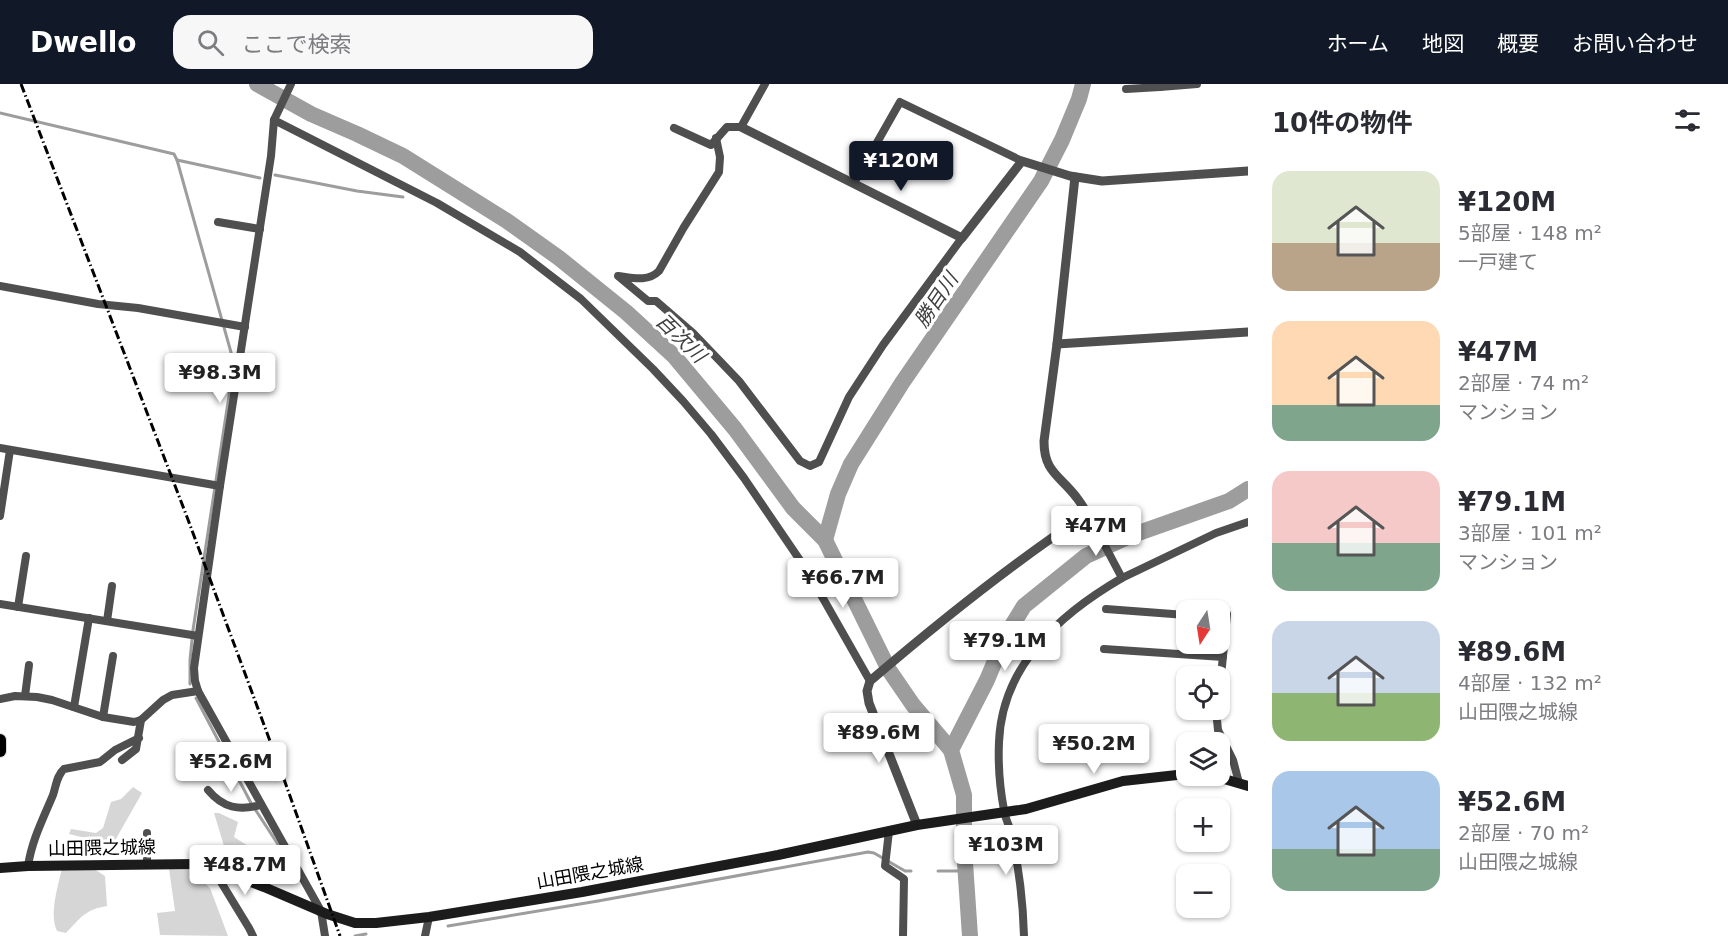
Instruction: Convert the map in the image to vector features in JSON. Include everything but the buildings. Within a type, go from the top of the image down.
[{"type":"main road","points":[[0,740],[0,751]]},
{"type":"main road","name":"山田隈之城線","points":[[0,868],[147,863],[196,864],[264,887],[355,923],[376,923],[429,917],[778,855],[922,824],[1046,805],[1123,781],[1176,775]]},
{"type":"street","points":[[291,84],[274,120],[271,156],[245,327],[217,485],[194,636],[195,681],[256,806],[321,911],[325,936]]},
{"type":"street","points":[[741,127],[765,84]]},
{"type":"street","points":[[1126,89],[1197,84]]},
{"type":"street","points":[[854,183],[900,102],[1025,162],[1073,176],[1102,181],[1248,171]]},
{"type":"street","points":[[274,120],[446,208],[520,252],[581,299],[653,369],[711,434],[808,572],[871,680]]},
{"type":"street","points":[[674,128],[711,145],[727,127],[741,127],[962,238]]},
{"type":"street","points":[[716,138],[720,158],[719,172],[658,271],[646,279],[618,276],[648,301],[656,301],[693,333],[739,381],[800,461],[810,466],[819,462],[849,397],[883,345],[962,238],[1025,162]]},
{"type":"street","points":[[1073,176],[1044,453],[1047,463],[1077,497],[1121,577]]},
{"type":"street","points":[[218,222],[260,229]]},
{"type":"street","points":[[0,286],[245,327]]},
{"type":"street","points":[[1057,344],[1248,332]]},
{"type":"street","points":[[0,448],[217,485]]},
{"type":"street","points":[[0,516],[9,450]]},
{"type":"street","points":[[922,824],[869,703],[867,691],[871,680],[1052,537],[1087,514]]},
{"type":"street","points":[[1024,936],[1020,881],[1010,830],[1002,813],[999,741],[1004,711],[1014,682],[1024,663],[1039,643],[1061,621],[1121,577],[1216,533],[1248,522]]},
{"type":"street","points":[[18,607],[26,556]]},
{"type":"street","points":[[107,621],[112,586]]},
{"type":"street","points":[[0,604],[194,636]]},
{"type":"street","points":[[1106,609],[1176,614]]},
{"type":"street","points":[[74,707],[89,618]]},
{"type":"street","points":[[1104,649],[1223,657]]},
{"type":"street","points":[[1222,666],[1223,654]]},
{"type":"street","points":[[103,717],[113,656]]},
{"type":"street","points":[[25,696],[29,665]]},
{"type":"street","points":[[0,699],[25,696],[45,698],[103,717],[134,722],[141,720],[172,694],[198,691]]},
{"type":"street","points":[[122,760],[136,749],[141,720]]},
{"type":"street","points":[[1217,720],[1218,730],[1244,784]]},
{"type":"street","points":[[28,866],[37,829],[54,793],[60,773],[64,769],[100,762],[115,750],[139,738]]},
{"type":"street","points":[[208,790],[215,799],[224,804],[247,809],[256,806]]},
{"type":"street","points":[[889,831],[885,866],[904,879],[903,936]]},
{"type":"street","points":[[147,833],[147,863]]},
{"type":"street","points":[[213,869],[253,936]]},
{"type":"street","points":[[425,936],[429,917]]},
{"type":"shaded area","points":[[133,787],[142,793],[109,851],[99,856],[97,851],[90,847],[89,839],[69,834],[71,829],[96,833],[103,828],[111,802],[121,799]]},
{"type":"shaded area","points":[[214,813],[238,822],[234,837],[264,856],[266,863],[263,878],[216,860],[224,846]]},
{"type":"shaded area","points":[[62,868],[94,869],[105,876],[107,906],[88,912],[66,933],[57,931],[54,916]]},
{"type":"shaded area","points":[[169,869],[190,870],[210,888],[228,936],[160,935],[157,913],[175,911]]},
{"type":"waterway","name":"百次川","points":[[257,84],[311,114],[403,156],[507,221],[559,258],[626,312],[674,356],[735,429],[793,508],[825,540],[889,670],[913,705],[951,750]]},
{"type":"waterway","name":"勝目川","points":[[825,540],[838,494],[851,464],[902,383],[1041,181],[1062,140],[1083,84]]},
{"type":"waterway","points":[[0,113],[174,154],[177,160],[234,363],[193,630],[190,684]]},
{"type":"waterway","points":[[177,160],[260,178]]},
{"type":"waterway","points":[[275,175],[357,191],[403,197]]},
{"type":"waterway","points":[[970,936],[964,848],[964,795],[951,750],[987,680],[1005,637],[1024,606],[1086,556],[1130,536],[1229,501],[1248,489]]},
{"type":"waterway","points":[[196,698],[251,803],[279,846]]},
{"type":"waterway","points":[[448,926],[868,852],[874,853],[905,871],[911,871]]},
{"type":"waterway","points":[[938,871],[966,871]]},
{"type":"waterway","points":[[355,936],[366,934]]},
{"type":"railway","points":[[21,84],[187,517],[340,936]]}]
